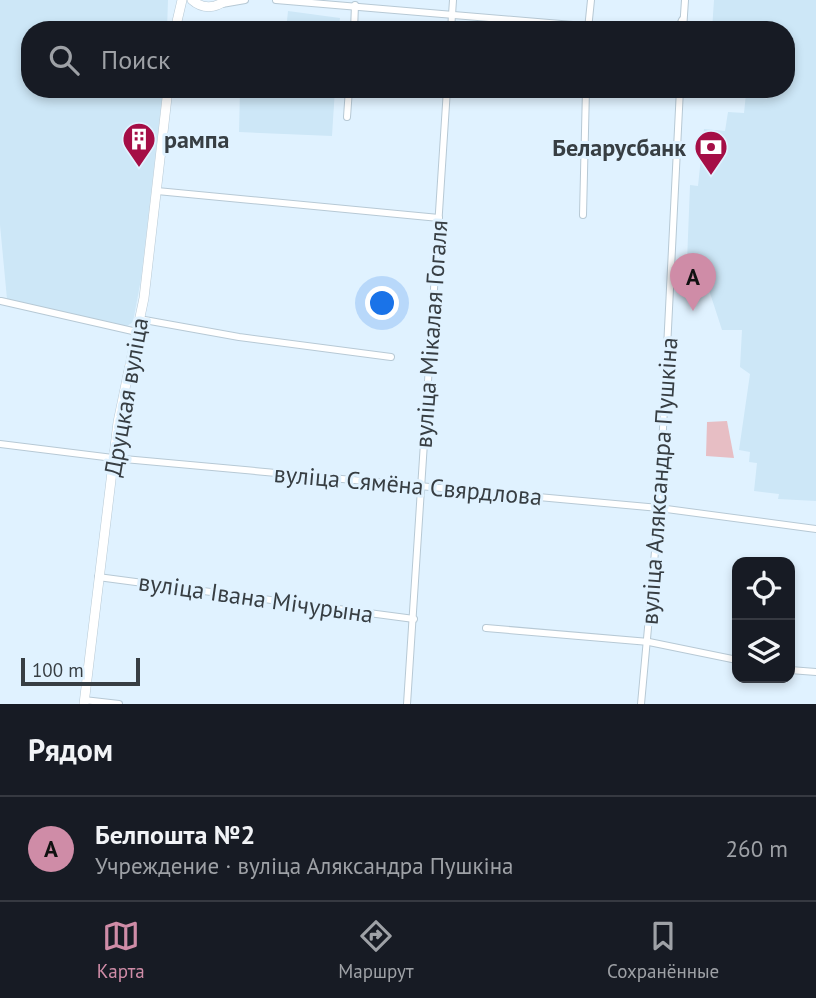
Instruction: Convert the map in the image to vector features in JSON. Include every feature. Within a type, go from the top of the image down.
[{"type":"main road","points":[[176,21],[182,0]]},
{"type":"main road","points":[[192,0],[205,7]]},
{"type":"main road","points":[[177,13],[223,2]]},
{"type":"main road","name":"Друцкая вуліца","points":[[84,702],[113,458],[121,402],[139,319],[167,98]]},
{"type":"street","points":[[223,2],[245,0]]},
{"type":"street","points":[[276,0],[520,21]]},
{"type":"street","points":[[452,21],[453,0]]},
{"type":"street","points":[[590,21],[591,0]]},
{"type":"street","points":[[684,21],[685,0]]},
{"type":"street","points":[[354,21],[355,5]]},
{"type":"street","points":[[681,21],[685,11]]},
{"type":"street","points":[[347,117],[348,98]]},
{"type":"street","name":"вуліца Мікалая Гогаля","points":[[407,704],[446,98]]},
{"type":"street","points":[[583,215],[586,98]]},
{"type":"street","name":"вуліца Аляксандра Пушкіна","points":[[641,704],[649,642],[659,508],[680,98]]},
{"type":"street","points":[[157,191],[439,218]]},
{"type":"street","points":[[1,301],[137,332]]},
{"type":"street","points":[[139,319],[239,337],[391,357]]},
{"type":"street","name":"вуліца Сямёна Свярдлова","points":[[0,444],[113,458],[659,508],[816,529]]},
{"type":"street","name":"вуліца Івана Мічурына","points":[[98,577],[414,619]]},
{"type":"street","points":[[486,628],[649,642],[732,659]]},
{"type":"street","points":[[795,670],[816,672]]},
{"type":"street","points":[[84,702],[119,704]]},
{"type":"shaded area","points":[[0,0],[168,0],[167,21],[21,21],[21,98],[162,98],[141,279],[133,322],[127,326],[7,299],[0,225]]},
{"type":"shaded area","points":[[714,0],[816,0],[816,501],[778,499],[779,494],[754,491],[757,463],[749,462],[750,452],[739,450],[750,374],[740,367],[742,330],[722,330],[709,290],[686,288],[690,185],[698,186],[704,129],[725,131],[728,112],[744,113],[746,98],[795,98],[795,21],[713,21]]},
{"type":"shaded area","points":[[288,11],[340,18],[340,21],[287,21]]},
{"type":"shaded area","points":[[240,98],[334,98],[332,136],[239,132]]},
{"type":"shaded area","points":[[727,421],[734,458],[706,456],[707,422]]},
{"type":"place","name":"рампа","points":[[139,169]]},
{"type":"place","name":"Беларусбанк","points":[[711,177]]},
{"type":"place","name":"Белпошта №2","points":[[693,311]]}]
